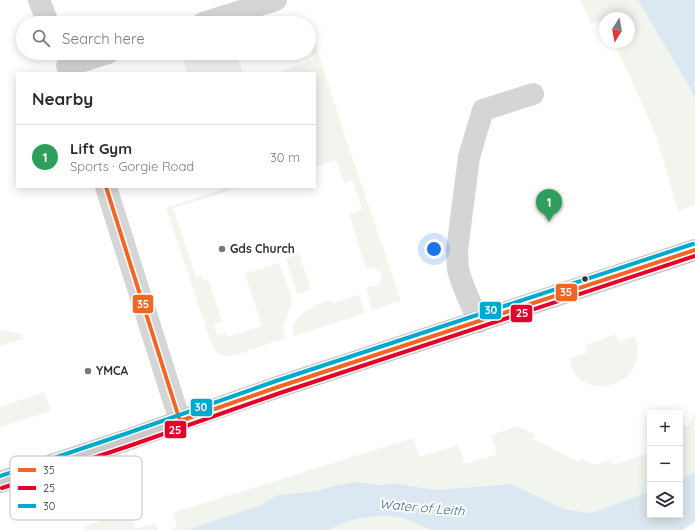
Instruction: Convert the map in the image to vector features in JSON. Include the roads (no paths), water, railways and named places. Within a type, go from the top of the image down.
[{"type":"main road","points":[[79,456],[278,387],[695,250]]},
{"type":"main road","points":[[0,482],[10,479]]},
{"type":"street","points":[[39,0],[45,16]]},
{"type":"street","points":[[225,16],[276,0]]},
{"type":"street","points":[[66,64],[81,60]]},
{"type":"street","points":[[479,322],[458,269],[458,250],[468,157],[483,110],[533,94]]},
{"type":"street","points":[[106,188],[180,421]]},
{"type":"water","points":[[638,0],[695,0],[695,99],[690,88]]},
{"type":"water","name":"Water of Leith","points":[[695,472],[695,522],[682,530],[433,530],[404,518],[386,516],[356,519],[329,530],[187,530],[260,505],[278,495],[317,491],[355,482],[381,485],[394,483],[436,490],[511,484],[564,509],[590,513],[647,492],[647,518],[683,518],[683,478]]},
{"type":"place","name":"Lift Gym","points":[[549,222]]},
{"type":"place","name":"Gds Church","points":[[222,249]]},
{"type":"place","name":"YMCA","points":[[88,371]]}]
